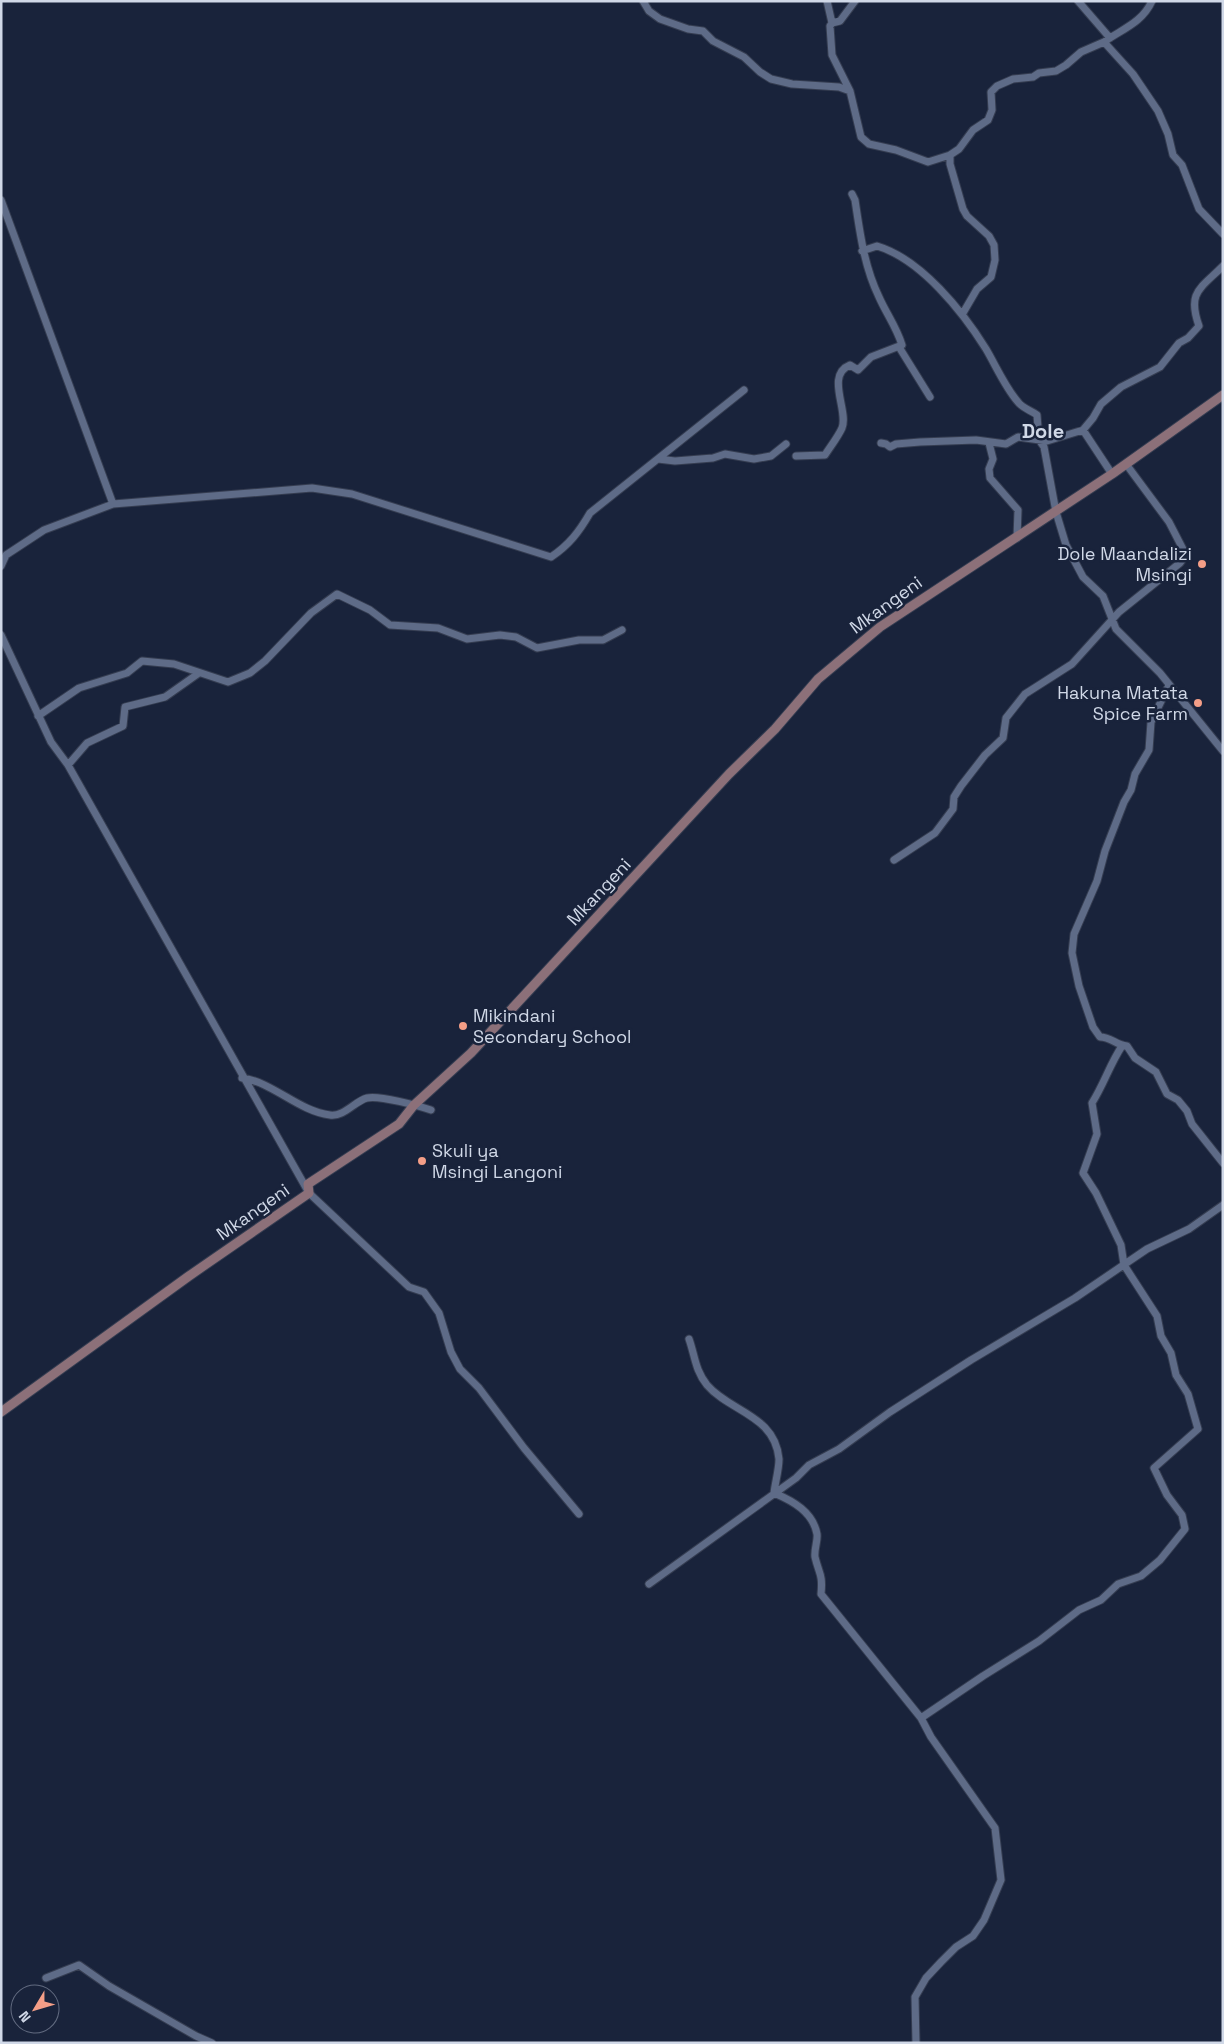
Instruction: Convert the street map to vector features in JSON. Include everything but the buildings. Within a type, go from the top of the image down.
[{"type":"street","points":[[643,1],[649,11],[660,19],[688,29],[703,31],[713,41],[744,57],[760,72],[771,79],[792,84],[839,87],[850,90]]},
{"type":"street","points":[[827,1],[832,23],[830,26],[832,55],[850,90],[861,137],[868,144],[896,150],[928,162],[959,149],[973,130],[988,120],[992,110],[992,92],[997,86],[1013,79],[1033,78],[1038,73],[1056,71],[1082,52],[1118,35],[1133,25],[1148,10],[1152,1]]},
{"type":"street","points":[[832,23],[840,20],[855,1]]},
{"type":"street","points":[[1078,1],[1133,74],[1158,111],[1168,134],[1173,155],[1182,165],[1199,209],[1223,234]]},
{"type":"street","points":[[950,154],[950,164],[963,209],[967,216],[989,236],[994,245],[995,260],[991,277],[977,289],[963,313]]},
{"type":"street","points":[[796,456],[824,455],[842,427],[843,416],[838,396],[841,375],[847,366],[854,366],[858,370],[871,357],[902,345],[897,327],[878,297],[862,252],[855,200],[852,194]]},
{"type":"street","points":[[1,200],[113,504]]},
{"type":"street","points":[[862,252],[877,246],[897,253],[909,262],[963,313],[966,323],[986,349],[1016,400],[1023,407],[1037,415],[1039,440],[1044,447],[1056,512],[1066,545],[1083,577],[1104,596],[1111,620],[1116,629],[1160,673],[1223,751]]},
{"type":"street","points":[[881,443],[890,447],[896,444],[920,442],[976,440],[1006,444],[1018,438],[1058,439],[1083,430],[1094,418],[1101,404],[1121,387],[1160,367],[1179,343],[1195,332],[1199,326],[1193,309],[1197,291],[1223,266]]},
{"type":"street","points":[[899,347],[930,398]]},
{"type":"street","points":[[1,566],[6,555],[44,530],[113,504],[312,488],[352,494],[551,557],[567,546],[580,532],[590,514],[744,390]]},
{"type":"street","name":"Mkangeni","points":[[1,1412],[189,1276],[308,1193],[308,1184],[399,1124],[414,1104],[472,1053],[729,774],[775,729],[818,679],[880,628],[956,575],[1017,538],[1112,474],[1223,395]]},
{"type":"street","points":[[1083,430],[1112,474]]},
{"type":"street","points":[[989,443],[993,458],[989,468],[990,478],[1018,510],[1020,517],[1017,538]]},
{"type":"street","points":[[658,459],[675,461],[712,458],[724,454],[754,459],[771,456],[786,444]]},
{"type":"street","points":[[894,860],[935,833],[952,809],[954,797],[961,786],[985,755],[1003,738],[1006,718],[1025,694],[1072,664],[1111,620],[1180,563],[1186,555],[1169,522],[1126,464]]},
{"type":"street","points":[[38,716],[79,688],[127,673],[142,661],[174,664],[228,682],[250,673],[265,661],[311,613],[337,594],[370,610],[390,625],[438,628],[467,639],[500,635],[516,637],[537,648],[579,640],[603,640],[622,630]]},
{"type":"street","points":[[1,635],[38,716],[58,754],[68,765],[308,1193],[409,1287],[424,1292],[439,1313],[451,1352],[460,1369],[479,1388],[524,1448],[579,1514]]},
{"type":"street","points":[[68,765],[87,743],[124,726],[125,707],[165,697],[199,673]]},
{"type":"street","points":[[1169,685],[1151,722],[1149,750],[1135,774],[1131,790],[1124,802],[1105,851],[1097,881],[1074,934],[1072,953],[1093,1027],[1100,1037],[1108,1037],[1122,1046],[1127,1046],[1135,1058],[1156,1072],[1167,1094],[1178,1100],[1187,1111],[1192,1124],[1223,1163]]},
{"type":"street","points":[[921,1718],[1039,1641],[1079,1610],[1101,1600],[1118,1584],[1141,1576],[1160,1560],[1185,1529],[1182,1515],[1167,1495],[1154,1468],[1198,1429],[1188,1394],[1176,1375],[1171,1353],[1161,1336],[1157,1316],[1124,1265],[1121,1245],[1096,1193],[1082,1173],[1098,1134],[1092,1103],[1105,1081],[1110,1065],[1122,1046]]},
{"type":"street","points":[[242,1078],[253,1079],[300,1104],[331,1115],[344,1111],[368,1098],[414,1104],[431,1110]]},
{"type":"street","points":[[649,1584],[774,1493],[809,1465],[839,1449],[930,1386],[1147,1250],[1189,1229],[1223,1205]]},
{"type":"street","points":[[689,1339],[693,1361],[708,1386],[758,1420],[776,1445],[779,1461],[774,1493]]},
{"type":"street","points":[[774,1493],[792,1500],[813,1519],[817,1536],[815,1557],[823,1576],[821,1594],[921,1718],[931,1737],[995,1828],[1001,1880],[984,1920],[973,1936],[956,1947],[940,1962],[926,1978],[915,1997],[916,2043]]},
{"type":"street","points":[[46,1978],[79,1965],[109,1986],[209,2042]]},
{"type":"place","name":"Dole Maandalizi Msingi","points":[[1202,564]]},
{"type":"place","name":"Hakuna Matata Spice Farm","points":[[1198,703]]},
{"type":"place","name":"Mikindani Secondary School","points":[[463,1026]]},
{"type":"place","name":"Skuli ya Msingi Langoni","points":[[422,1161]]},
{"type":"district","name":"Dole","points":[[1043,431]]}]
